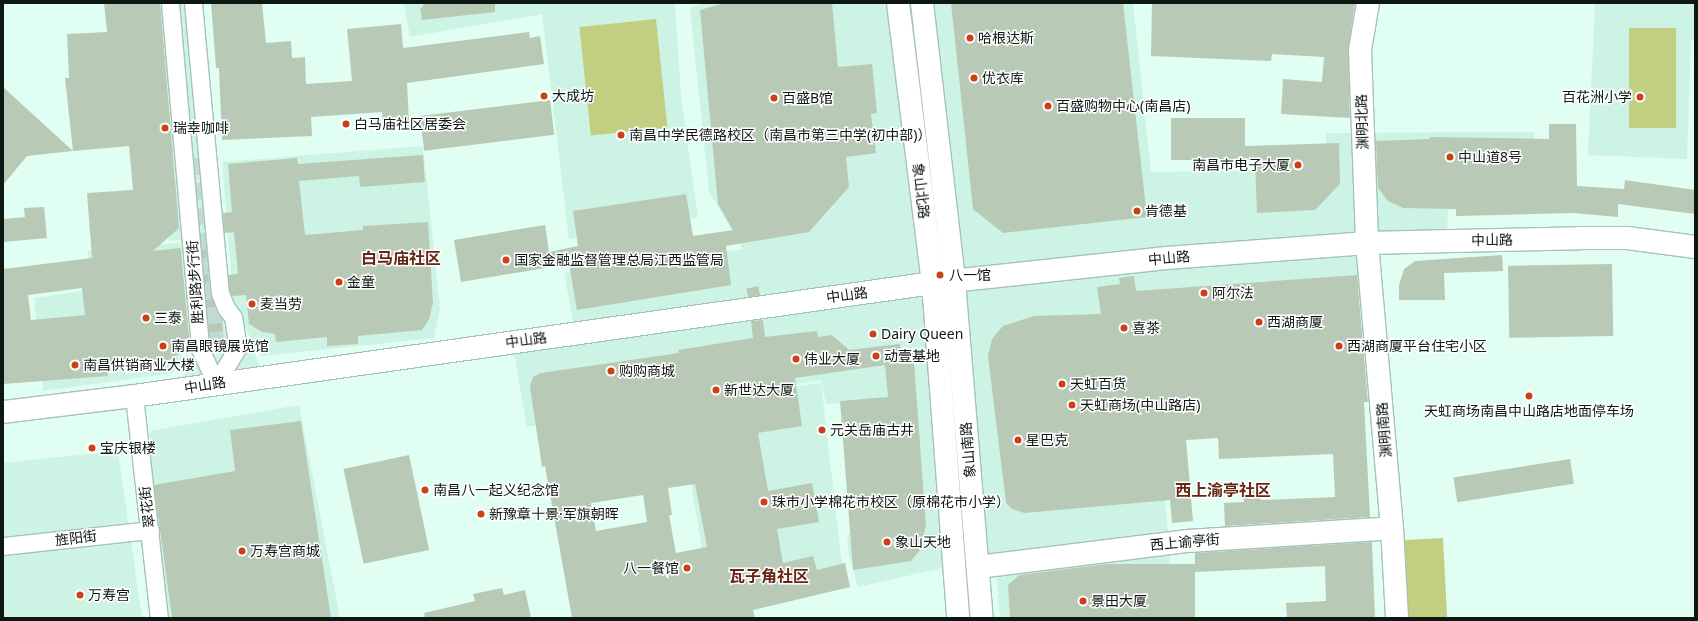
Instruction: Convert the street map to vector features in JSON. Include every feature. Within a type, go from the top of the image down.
[{"type":"main road","name":"象山北路","points":[[898,3],[933,283]]},
{"type":"main road","name":"象山北路","points":[[922,3],[954,281]]},
{"type":"main road","name":"渊明北路","points":[[1367,243],[1360,50],[1368,3]]},
{"type":"main road","name":"中山路","points":[[3,412],[134,396],[216,383],[933,283],[1167,258],[1367,243],[1627,238],[1695,247]]},
{"type":"main road","name":"渊明南路","points":[[1367,243],[1392,528],[1398,618]]},
{"type":"main road","name":"象山南路","points":[[954,281],[982,618]]},
{"type":"main road","name":"象山南路","points":[[933,283],[958,618]]},
{"type":"main road","name":"西上谕亭街","points":[[978,567],[1188,540],[1392,528]]},
{"type":"street","name":"胜利路步行街","points":[[170,3],[200,349],[216,383]]},
{"type":"street","name":"胜利路步行街","points":[[192,3],[220,293],[226,308],[234,317],[238,347],[216,383]]},
{"type":"street","name":"翠花街","points":[[134,396],[159,618]]},
{"type":"street","name":"旌阳街","points":[[3,546],[150,530]]},
{"type":"shaded area","points":[[152,3],[200,3],[232,310],[261,368],[174,383],[193,367],[197,345],[190,239],[169,241]]},
{"type":"shaded area","name":"南昌中学民德路校区（南昌市第三中学(初中部)）","points":[[404,3],[675,3],[681,97],[698,217],[569,239],[542,14],[410,37]]},
{"type":"shaded area","points":[[705,3],[1133,3],[1151,172],[1327,169],[1326,133],[1534,132],[1535,182],[1449,183],[1447,232],[1364,232],[1369,289],[1143,301],[1170,549],[1170,618],[1000,618],[995,556],[858,587],[849,554],[847,534],[893,531],[882,401],[826,404],[821,380],[527,427],[511,335],[574,325],[564,273],[743,249],[709,191],[690,8]]},
{"type":"shaded area","name":"百花洲小学","points":[[1595,3],[1695,3],[1695,40],[1691,40],[1687,159],[1588,155]]},
{"type":"shaded area","points":[[423,146],[440,309],[434,338],[261,356],[234,308],[222,162]]},
{"type":"shaded area","points":[[187,242],[191,335],[173,373],[43,391],[34,298],[91,290],[88,251]]},
{"type":"shaded area","name":"珠市小学棉花市校区（原棉花市小学）","points":[[821,383],[841,557],[850,587],[767,607],[706,572],[685,447],[747,394]]},
{"type":"shaded area","name":"万寿宫商城","points":[[299,405],[340,618],[167,618],[150,469],[150,431]]},
{"type":"shaded area","points":[[118,451],[142,618],[3,618],[3,463]]},
{"type":"green space","points":[[656,19],[667,127],[591,135],[579,27]]},
{"type":"green space","points":[[1629,28],[1676,28],[1676,128],[1629,128]]},
{"type":"green space","points":[[1443,538],[1447,618],[1405,618],[1401,540]]},
{"type":"building","points":[[104,3],[160,3],[179,228],[153,251],[180,248],[189,338],[179,354],[162,364],[107,368],[108,376],[3,384],[3,269],[92,258],[87,193],[133,190],[129,146],[73,151],[65,78],[69,78],[67,34],[107,32]],"holes":[[[82,288],[85,315],[31,320],[28,295]]]},
{"type":"building","points":[[211,3],[262,3],[266,43],[291,41],[292,58],[305,57],[306,84],[352,81],[347,29],[401,24],[403,48],[529,32],[530,38],[540,36],[544,64],[407,83],[409,122],[383,124],[382,112],[311,117],[312,136],[222,140],[219,68],[216,68]]},
{"type":"building","points":[[423,3],[495,3],[495,12],[422,20],[420,8],[423,7]]},
{"type":"building","points":[[725,3],[832,3],[838,67],[872,64],[877,113],[871,114],[876,153],[846,157],[849,187],[809,232],[726,246],[731,285],[577,310],[569,264],[461,282],[454,240],[545,225],[549,252],[578,246],[573,211],[686,194],[693,236],[733,230],[718,204],[700,10]]},
{"type":"building","name":"百盛购物中心(南昌店)","points":[[951,3],[1123,3],[1147,217],[1003,233],[973,209]]},
{"type":"building","points":[[1152,3],[1355,3],[1348,50],[1350,118],[1281,114],[1283,79],[1322,82],[1324,57],[1272,54],[1271,61],[1151,56]]},
{"type":"building","points":[[3,87],[73,151],[27,156],[3,185]]},
{"type":"building","points":[[550,100],[554,135],[424,151],[420,116]]},
{"type":"building","name":"南昌市电子大厦","points":[[1171,118],[1245,118],[1245,146],[1339,143],[1340,184],[1315,210],[1257,213],[1255,160],[1171,160]]},
{"type":"building","points":[[1549,124],[1576,124],[1577,186],[1624,189],[1625,180],[1695,190],[1695,214],[1618,204],[1618,217],[1573,213],[1456,216],[1456,209],[1403,208],[1388,201],[1378,188],[1376,141],[1430,139],[1430,137],[1549,139]]},
{"type":"building","points":[[423,155],[425,182],[360,187],[359,176],[299,181],[305,235],[363,230],[363,226],[428,222],[433,303],[429,319],[422,330],[358,336],[358,344],[327,346],[327,337],[276,342],[275,334],[262,332],[249,324],[246,295],[232,296],[230,291],[228,275],[238,274],[234,232],[224,233],[223,213],[232,212],[228,164],[297,158],[298,164]]},
{"type":"building","points":[[44,207],[47,238],[3,242],[3,219],[25,217],[24,208]]},
{"type":"building","points":[[206,248],[210,294],[222,319],[224,344],[210,345],[201,249]]},
{"type":"building","points":[[1502,255],[1503,271],[1444,273],[1445,300],[1399,300],[1399,285],[1404,269],[1415,261]]},
{"type":"building","points":[[1612,264],[1613,336],[1509,338],[1508,266]]},
{"type":"building","points":[[1357,275],[1368,402],[1364,402],[1370,517],[1225,526],[1224,503],[1244,502],[1243,491],[1261,490],[1261,500],[1335,497],[1333,454],[1219,459],[1218,438],[1186,440],[1193,521],[1172,523],[1170,500],[1024,513],[1012,509],[1006,503],[988,356],[992,339],[1003,326],[1034,316],[1101,314],[1097,287],[1120,284],[1119,278],[1134,276],[1136,291]]},
{"type":"building","points":[[758,286],[760,295],[748,297],[746,289]]},
{"type":"building","points":[[763,320],[765,337],[817,331],[818,337],[832,335],[849,350],[900,344],[902,364],[914,363],[926,525],[920,550],[911,561],[853,570],[840,401],[888,397],[885,365],[795,378],[802,426],[758,433],[768,491],[812,483],[819,522],[777,529],[783,563],[813,556],[817,570],[845,563],[850,587],[753,610],[755,618],[572,618],[545,466],[542,467],[530,387],[533,377],[541,373],[679,353],[678,350],[753,338],[751,321]],"holes":[[[695,484],[707,547],[676,553],[669,515],[672,515],[668,488]],[[643,495],[647,522],[596,531],[591,503]]]},
{"type":"building","name":"万寿宫商城","points":[[301,421],[331,618],[172,618],[154,485],[235,471],[230,430]]},
{"type":"building","points":[[409,455],[429,550],[364,564],[343,469]]},
{"type":"building","points":[[1570,459],[1574,484],[1457,502],[1453,477]]},
{"type":"building","points":[[1372,542],[1375,618],[1287,618],[1286,603],[1326,601],[1325,566],[1195,572],[1195,618],[1010,618],[1008,585],[1019,575],[1107,564],[1195,564],[1195,553]]},
{"type":"building","points":[[502,588],[504,595],[525,590],[531,618],[425,618],[424,613],[475,601],[473,594]]},
{"type":"tunnel","points":[[191,158],[215,338]]},
{"type":"place","name":"哈根达斯","points":[[970,38]]},
{"type":"place","name":"优衣库","points":[[974,78]]},
{"type":"place","name":"大成坊","points":[[544,96]]},
{"type":"place","name":"百花洲小学","points":[[1640,97]]},
{"type":"place","name":"百盛B馆","points":[[774,98]]},
{"type":"place","name":"百盛购物中心(南昌店)","points":[[1048,106]]},
{"type":"place","name":"白马庙社区居委会","points":[[346,124]]},
{"type":"place","name":"瑞幸咖啡","points":[[165,128]]},
{"type":"place","name":"南昌中学民德路校区（南昌市第三中学(初中部)）","points":[[621,135]]},
{"type":"place","name":"中山道8号","points":[[1450,157]]},
{"type":"place","name":"南昌市电子大厦","points":[[1298,165]]},
{"type":"place","name":"肯德基","points":[[1137,211]]},
{"type":"place","name":"国家金融监督管理总局江西监管局","points":[[506,260]]},
{"type":"place","name":"八一馆","points":[[940,275]]},
{"type":"place","name":"金童","points":[[339,282]]},
{"type":"place","name":"阿尔法","points":[[1204,293]]},
{"type":"place","name":"麦当劳","points":[[252,304]]},
{"type":"place","name":"三泰","points":[[146,318]]},
{"type":"place","name":"西湖商厦","points":[[1259,322]]},
{"type":"place","name":"喜茶","points":[[1124,328]]},
{"type":"place","name":"Dairy Queen","points":[[873,334]]},
{"type":"place","name":"南昌眼镜展览馆","points":[[163,346]]},
{"type":"place","name":"西湖商厦平台住宅小区","points":[[1339,346]]},
{"type":"place","name":"动壹基地","points":[[876,356]]},
{"type":"place","name":"伟业大厦","points":[[796,359]]},
{"type":"place","name":"南昌供销商业大楼","points":[[75,365]]},
{"type":"place","name":"购购商城","points":[[611,371]]},
{"type":"place","name":"天虹百货","points":[[1062,384]]},
{"type":"place","name":"新世达大厦","points":[[716,390]]},
{"type":"place","name":"天虹商场南昌中山路店地面停车场","points":[[1529,396]]},
{"type":"place","name":"天虹商场(中山路店)","points":[[1072,405]]},
{"type":"place","name":"元关岳庙古井","points":[[822,430]]},
{"type":"place","name":"星巴克","points":[[1018,440]]},
{"type":"place","name":"宝庆银楼","points":[[92,448]]},
{"type":"place","name":"南昌八一起义纪念馆","points":[[425,490]]},
{"type":"place","name":"珠市小学棉花市校区（原棉花市小学）","points":[[764,502]]},
{"type":"place","name":"新豫章十景·军旗朝晖","points":[[481,514]]},
{"type":"place","name":"象山天地","points":[[887,542]]},
{"type":"place","name":"万寿宫商城","points":[[242,551]]},
{"type":"place","name":"八一餐馆","points":[[687,568]]},
{"type":"place","name":"万寿宫","points":[[80,595]]},
{"type":"place","name":"景田大厦","points":[[1083,601]]},
{"type":"district","name":"白马庙社区","points":[[401,258]]},
{"type":"district","name":"西上渝亭社区","points":[[1223,490]]},
{"type":"district","name":"瓦子角社区","points":[[769,576]]}]
